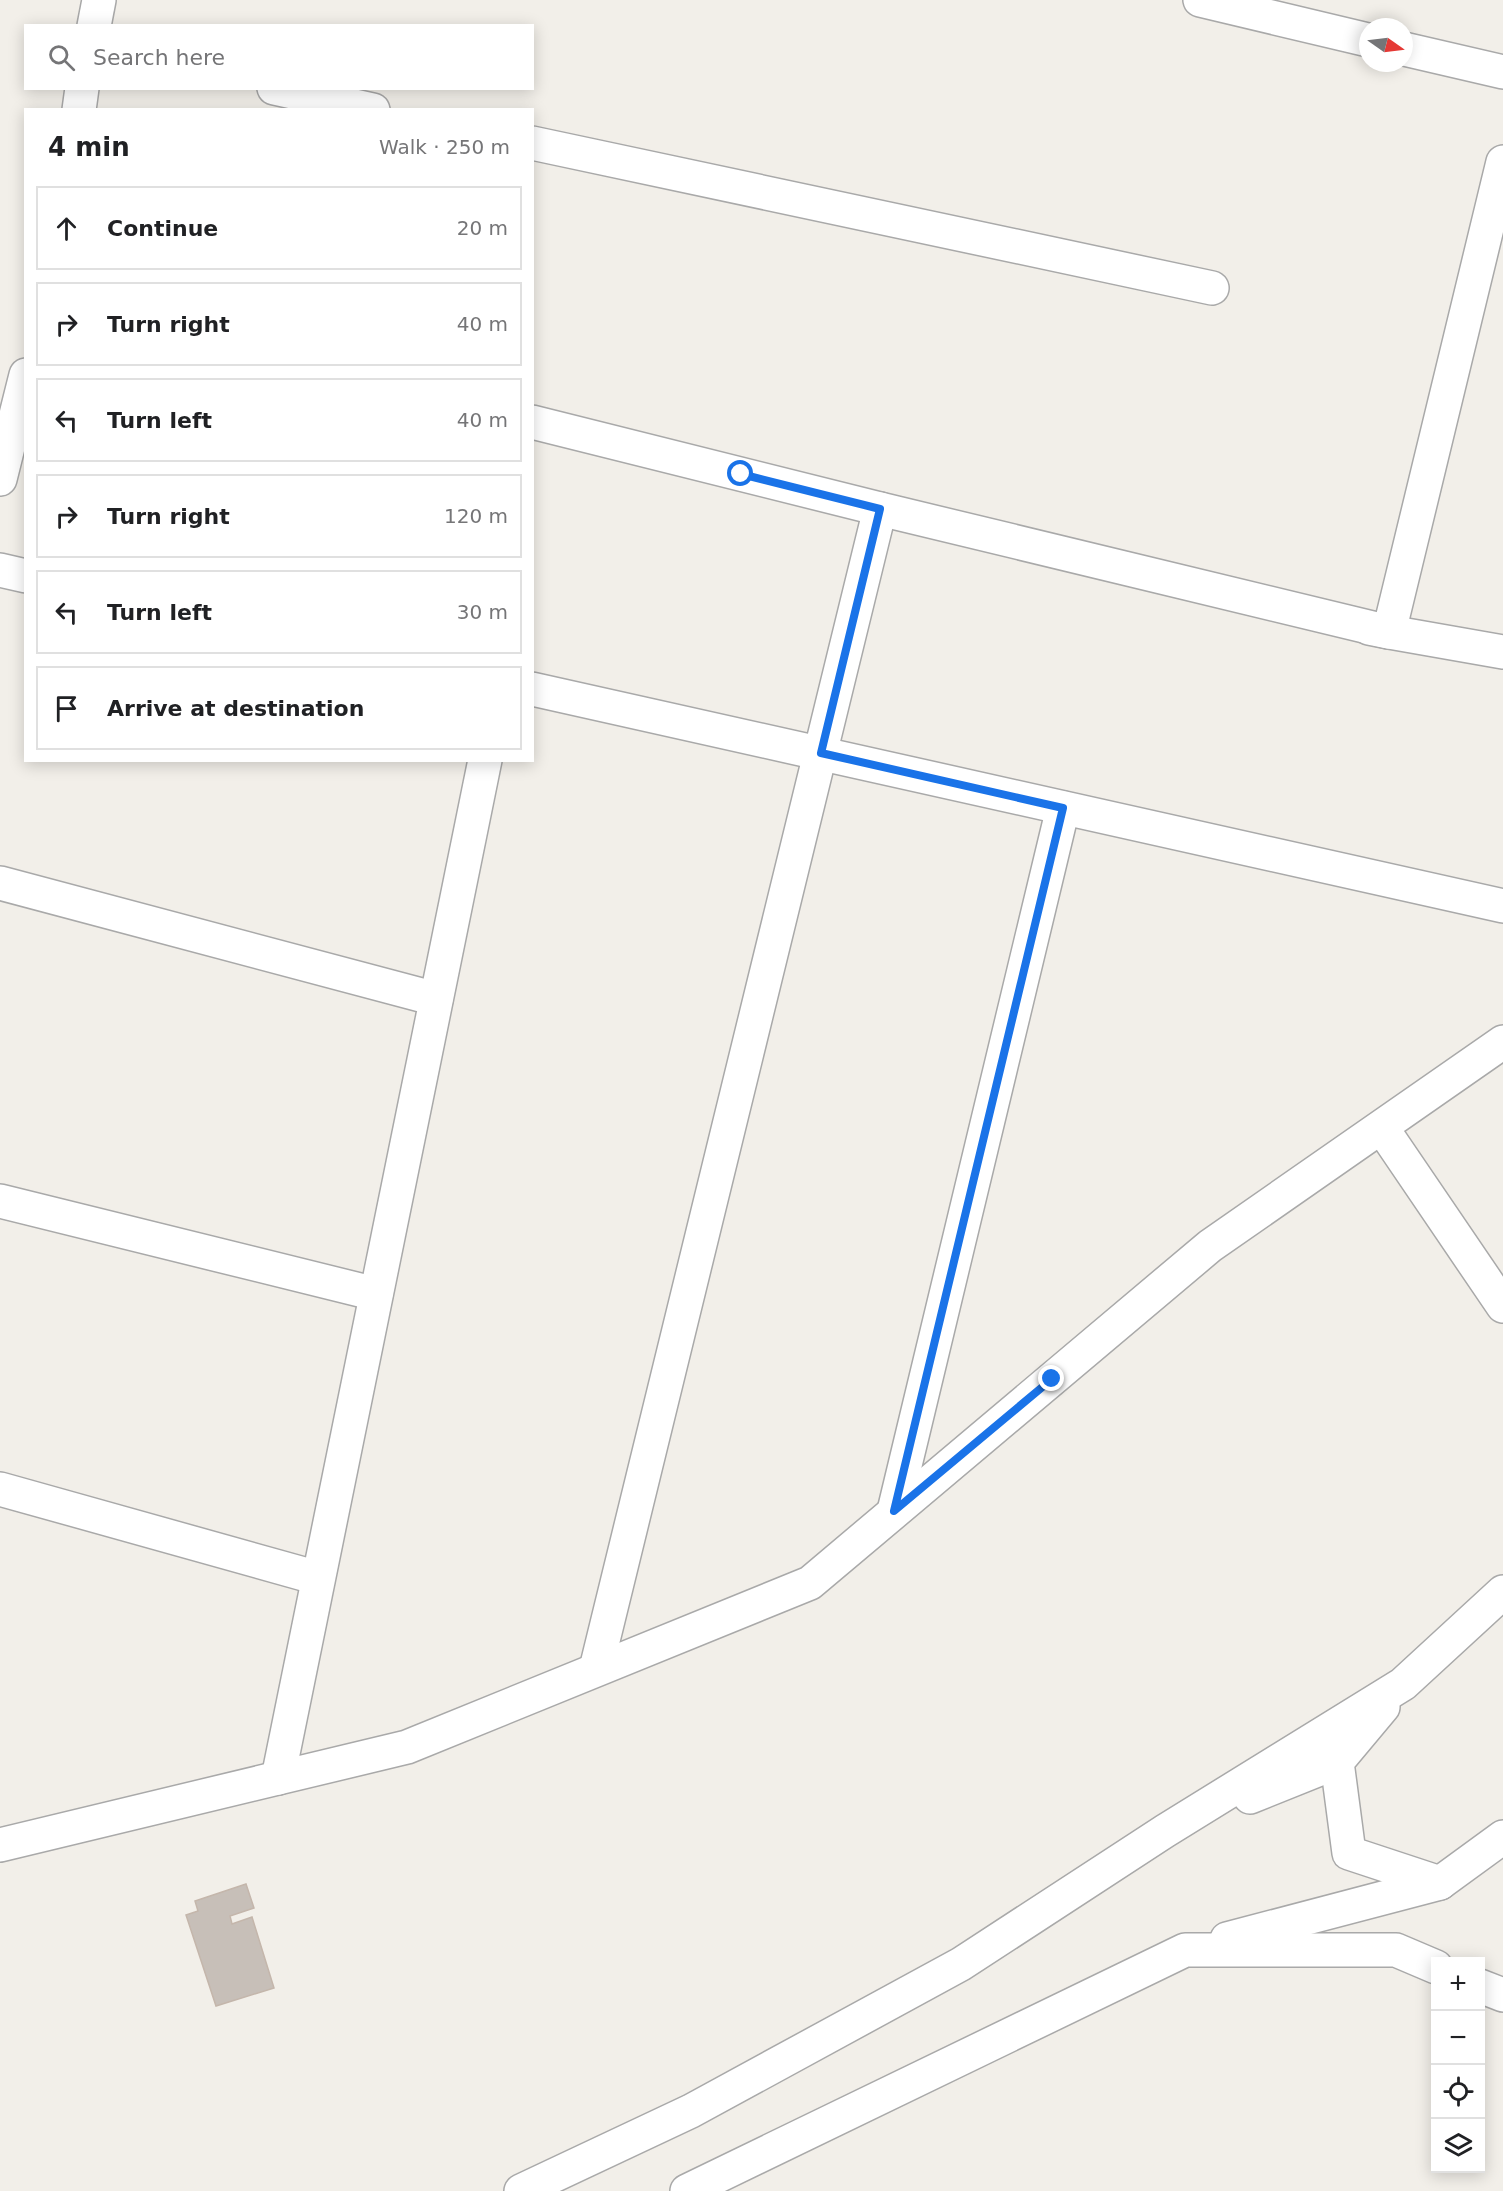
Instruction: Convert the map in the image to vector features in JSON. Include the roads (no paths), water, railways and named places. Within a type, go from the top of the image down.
[{"type":"street","points":[[94,24],[99,0]]},
{"type":"street","points":[[1200,0],[1359,38]]},
{"type":"street","points":[[1413,51],[1503,72]]},
{"type":"street","points":[[79,108],[82,90]]},
{"type":"street","points":[[283,90],[364,108]]},
{"type":"street","points":[[534,143],[1212,288]]},
{"type":"street","points":[[1389,632],[1493,248],[1503,162]]},
{"type":"street","points":[[0,479],[24,383]]},
{"type":"street","points":[[534,422],[1389,632]]},
{"type":"street","points":[[596,1669],[880,509]]},
{"type":"street","points":[[0,570],[24,576]]},
{"type":"street","points":[[1332,621],[1503,652]]},
{"type":"street","points":[[534,689],[1503,906]]},
{"type":"street","points":[[278,1778],[485,762]]},
{"type":"street","points":[[894,1511],[1063,808]]},
{"type":"street","points":[[0,883],[436,999]]},
{"type":"street","points":[[0,1845],[407,1747],[810,1583],[1210,1246],[1503,1042]]},
{"type":"street","points":[[1382,1128],[1503,1306]]},
{"type":"street","points":[[0,1201],[376,1294]]},
{"type":"street","points":[[0,1488],[318,1578]]},
{"type":"street","points":[[1165,1831],[1337,1762],[1403,1684],[1503,1592]]},
{"type":"street","points":[[521,2191],[692,2111],[962,1964],[1165,1831],[1403,1684],[1503,1614]]},
{"type":"street","points":[[1337,1762],[1349,1853],[1440,1883]]},
{"type":"street","points":[[687,2191],[1185,1950],[1440,1883],[1503,1837]]},
{"type":"street","points":[[1185,1950],[1396,1950],[1431,1965]]},
{"type":"street","points":[[1485,1988],[1503,1995]]}]
